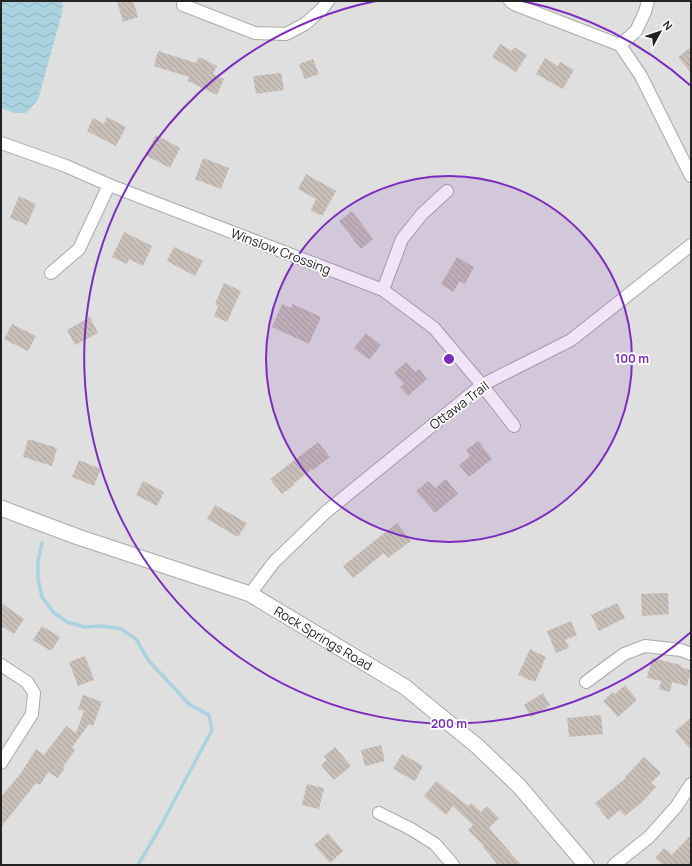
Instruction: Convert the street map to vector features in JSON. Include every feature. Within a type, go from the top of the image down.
[{"type":"street","points":[[183,5],[255,33],[286,34],[305,24],[322,9],[328,1]]},
{"type":"street","points":[[510,1],[516,5],[620,45],[641,76],[691,176]]},
{"type":"street","points":[[620,45],[636,31],[645,12],[648,1]]},
{"type":"street","name":"Winslow Crossing","points":[[1,143],[66,166],[109,185],[383,290],[434,328],[514,426]]},
{"type":"street","points":[[51,273],[79,249],[109,185]]},
{"type":"street","points":[[383,290],[402,239],[422,214],[447,191]]},
{"type":"street","name":"Ottawa Trail","points":[[250,594],[274,562],[326,512],[482,385],[571,340],[691,245]]},
{"type":"street","name":"Rock Springs Road","points":[[1,508],[78,537],[250,594],[405,687],[477,746],[519,786],[586,865]]},
{"type":"street","points":[[586,682],[624,654],[645,646],[681,650],[691,654]]},
{"type":"street","points":[[1,665],[27,682],[34,693],[32,714],[1,763]]},
{"type":"street","points":[[614,865],[649,837],[676,807],[691,784]]},
{"type":"street","points":[[379,813],[411,828],[435,844],[453,865]]},
{"type":"shaded area","points":[[1,1],[691,1],[691,865],[1,865]]},
{"type":"water","points":[[1,1],[63,1],[62,13],[38,100],[26,113],[14,113],[1,108]]},
{"type":"building","points":[[117,1],[133,1],[138,17],[123,22]]},
{"type":"building","points":[[500,44],[512,51],[514,47],[527,55],[516,72],[492,57]]},
{"type":"building","points":[[691,47],[691,73],[678,57]]},
{"type":"building","points":[[158,51],[196,63],[199,57],[217,66],[213,74],[224,79],[217,95],[188,81],[189,77],[154,66]]},
{"type":"building","points":[[545,58],[558,66],[560,62],[574,70],[563,89],[536,74]]},
{"type":"building","points":[[313,59],[319,74],[305,79],[299,64]]},
{"type":"building","points":[[281,73],[284,90],[256,94],[253,76]]},
{"type":"building","points":[[107,117],[126,127],[116,146],[87,131],[93,118],[104,124]]},
{"type":"building","points":[[156,135],[180,148],[170,168],[145,155]]},
{"type":"building","points":[[203,158],[229,168],[221,189],[195,179]]},
{"type":"building","points":[[306,174],[336,191],[323,215],[319,215],[311,210],[316,199],[298,189]]},
{"type":"building","points":[[19,196],[36,204],[27,225],[10,218]]},
{"type":"building","points":[[352,211],[373,239],[361,249],[339,221]]},
{"type":"building","points":[[124,232],[152,246],[143,266],[129,259],[127,264],[112,257]]},
{"type":"building","points":[[174,247],[203,261],[195,276],[167,261]]},
{"type":"building","points":[[457,257],[474,267],[465,284],[460,281],[453,292],[441,284]]},
{"type":"building","points":[[224,283],[241,291],[227,322],[214,316],[218,306],[215,304]]},
{"type":"building","points":[[282,304],[291,308],[293,304],[321,317],[309,344],[272,327]]},
{"type":"building","points":[[90,317],[98,333],[75,345],[67,330]]},
{"type":"building","points":[[12,324],[36,336],[28,351],[4,339]]},
{"type":"building","points":[[366,333],[381,345],[369,360],[354,348]]},
{"type":"building","points":[[406,362],[415,372],[419,369],[427,379],[408,396],[400,387],[404,384],[394,373]]},
{"type":"building","points":[[28,439],[57,448],[52,466],[23,457]]},
{"type":"building","points":[[478,441],[492,459],[469,477],[459,465],[470,456],[466,450]]},
{"type":"building","points":[[318,442],[330,457],[313,470],[312,469],[282,494],[270,479]]},
{"type":"building","points":[[79,460],[101,469],[94,486],[72,477]]},
{"type":"building","points":[[446,479],[458,494],[435,513],[416,491],[428,481],[435,488]]},
{"type":"building","points":[[143,481],[164,492],[157,506],[136,495]]},
{"type":"building","points":[[215,505],[247,523],[238,537],[207,519]]},
{"type":"building","points":[[397,523],[411,541],[388,558],[384,553],[353,578],[343,566]]},
{"type":"building","points":[[668,593],[669,614],[642,616],[641,594]]},
{"type":"building","points":[[1,603],[24,619],[14,634],[1,626]]},
{"type":"building","points":[[617,603],[625,618],[599,631],[591,615]]},
{"type":"building","points":[[571,621],[577,635],[565,640],[569,648],[556,653],[547,631]]},
{"type":"building","points":[[42,626],[60,637],[52,650],[49,650],[33,640]]},
{"type":"building","points":[[530,649],[546,657],[535,682],[518,675]]},
{"type":"building","points":[[85,656],[94,680],[78,686],[69,662]]},
{"type":"building","points":[[652,658],[681,665],[681,667],[691,670],[687,686],[672,682],[670,692],[659,689],[661,681],[647,678]]},
{"type":"building","points":[[625,685],[637,700],[618,717],[603,701],[613,692],[615,694]]},
{"type":"building","points":[[543,693],[550,705],[531,717],[524,705]]},
{"type":"building","points":[[83,695],[102,702],[93,726],[89,724],[72,747],[75,750],[63,767],[65,768],[58,778],[48,772],[40,785],[36,783],[1,827],[1,797],[21,773],[36,749],[44,755],[66,726],[76,733],[84,711],[78,709]]},
{"type":"building","points":[[601,715],[603,734],[569,737],[567,718]]},
{"type":"building","points":[[691,718],[691,750],[675,731]]},
{"type":"building","points":[[381,745],[385,761],[365,766],[361,750]]},
{"type":"building","points":[[335,747],[351,766],[334,780],[321,765],[327,760],[324,756]]},
{"type":"building","points":[[402,754],[423,766],[415,781],[393,769]]},
{"type":"building","points":[[644,757],[661,773],[651,783],[656,787],[641,803],[625,816],[620,810],[608,820],[595,803],[626,778],[625,777]]},
{"type":"building","points":[[436,781],[468,806],[471,803],[481,812],[487,806],[499,818],[489,828],[521,865],[498,865],[483,847],[484,846],[468,830],[473,825],[453,806],[446,815],[424,796]]},
{"type":"building","points":[[307,784],[324,788],[319,809],[302,805]]},
{"type":"building","points":[[328,833],[343,851],[330,863],[314,845]]},
{"type":"building","points":[[691,835],[691,865],[663,865],[655,858],[664,848],[672,855]]},
{"type":"waterway","points":[[42,543],[38,561],[38,579],[42,597],[53,612],[67,622],[85,627],[103,626],[121,629],[136,639],[149,661],[189,704],[209,715],[212,730],[138,865]]}]
